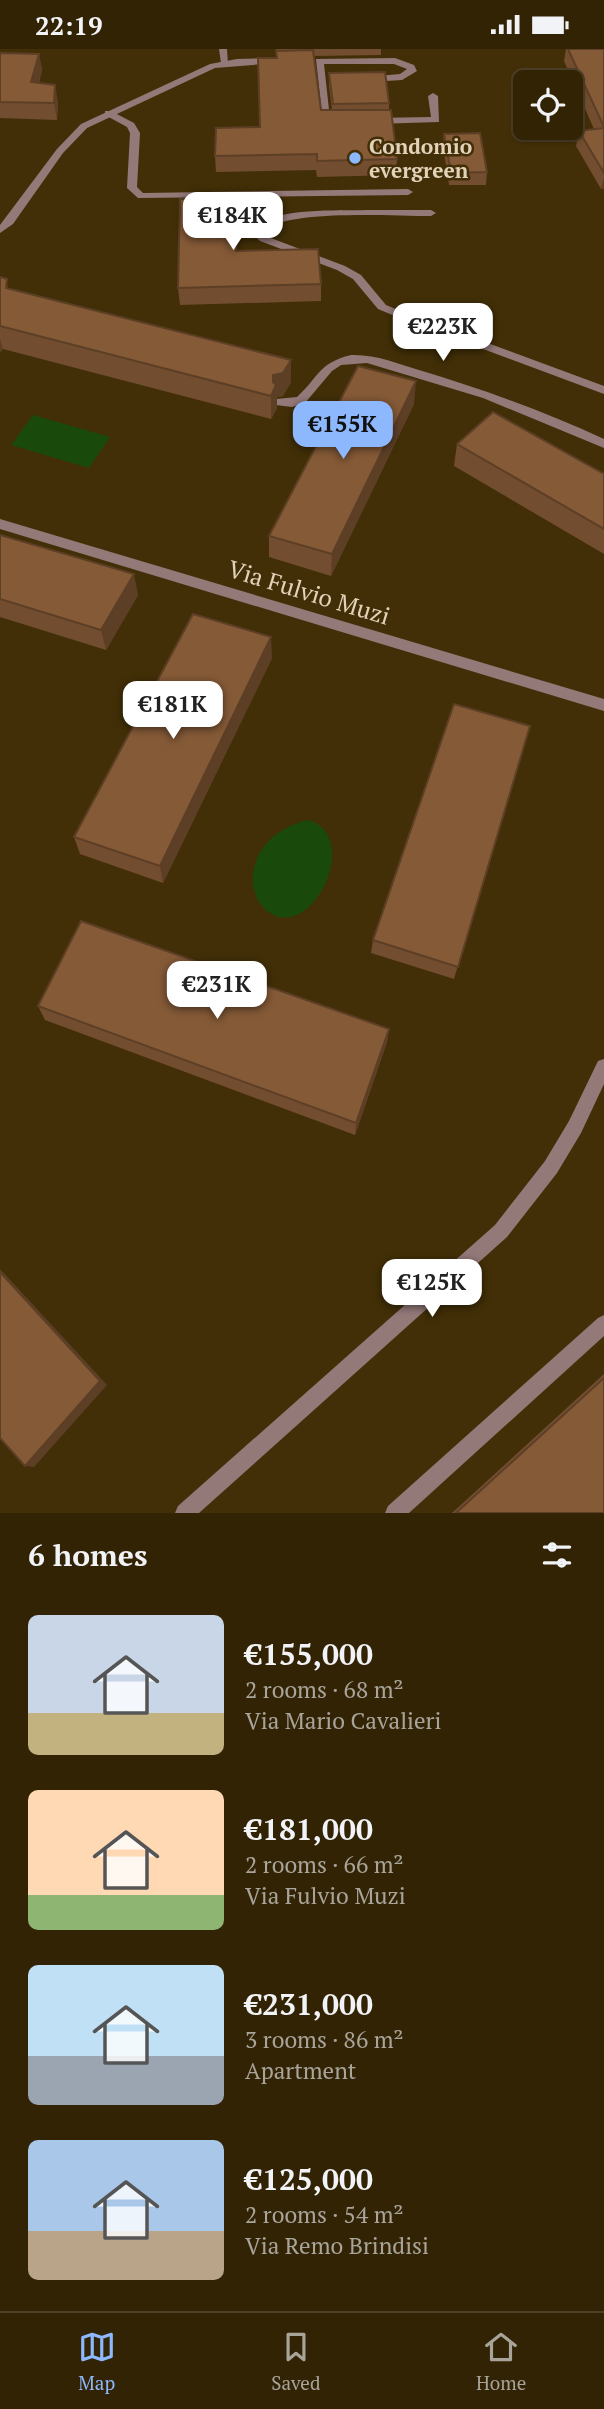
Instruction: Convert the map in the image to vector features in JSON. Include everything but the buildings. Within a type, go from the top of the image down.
[{"type":"street","points":[[223,49],[225,63]]},
{"type":"street","points":[[314,61],[332,57],[337,49]]},
{"type":"street","points":[[0,230],[60,151],[84,127],[108,113],[225,63],[287,61]]},
{"type":"street","points":[[314,61],[396,61],[408,64],[412,71],[394,79],[358,79]]},
{"type":"street","points":[[314,61],[321,80],[326,122],[340,122]]},
{"type":"street","points":[[321,80],[333,79]]},
{"type":"street","points":[[367,121],[436,120],[433,96]]},
{"type":"street","points":[[108,113],[131,125],[135,133],[132,188],[141,195],[408,192]]},
{"type":"street","points":[[431,213],[301,215],[273,220],[254,230],[264,239],[341,268],[357,277],[370,296],[382,307],[604,390]]},
{"type":"street","points":[[280,402],[290,405],[302,401],[318,376],[337,362],[366,360],[489,394],[529,409],[604,444]]},
{"type":"street","name":"Via Fulvio Muzi","points":[[0,524],[604,705]]},
{"type":"street","points":[[185,1513],[501,1231],[551,1167],[575,1127],[604,1067]]},
{"type":"street","points":[[395,1513],[604,1324]]},
{"type":"green space","points":[[33,415],[110,437],[89,468],[11,445]]},
{"type":"green space","points":[[308,820],[324,830],[331,846],[331,865],[325,884],[314,901],[300,913],[284,918],[267,911],[259,902],[253,883],[256,860],[261,850],[276,834]]},
{"type":"place","name":"Condomio evergreen","points":[[355,158]]}]
